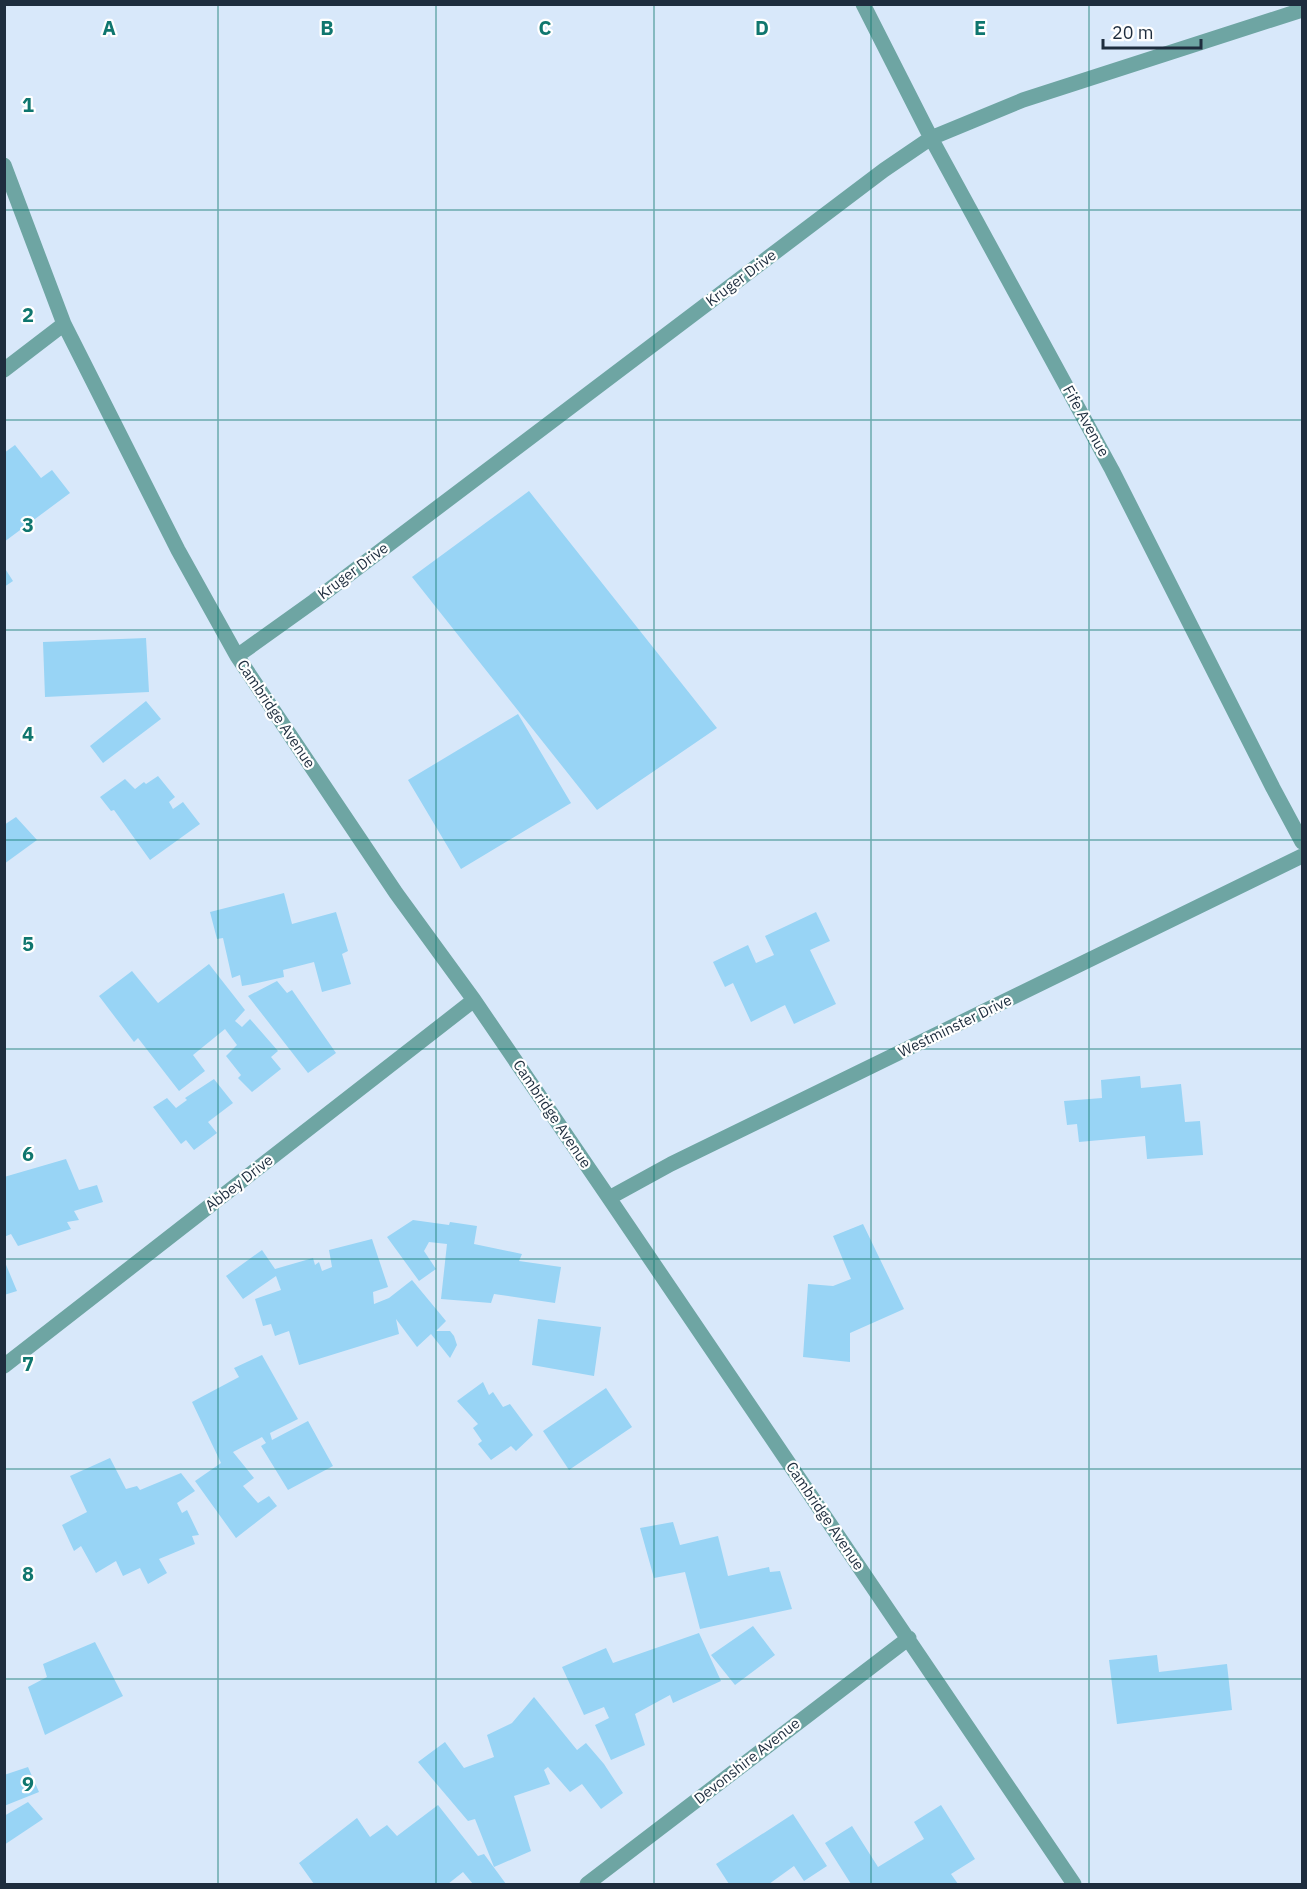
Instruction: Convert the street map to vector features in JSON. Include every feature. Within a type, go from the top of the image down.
[{"type":"street","name":"Fife Avenue","points":[[863,4],[931,138],[1112,470],[1302,842]]},
{"type":"street","name":"Kruger Drive","points":[[237,656],[314,601],[884,170],[931,138],[1023,99],[1302,10]]},
{"type":"street","name":"Cambridge Avenue","points":[[4,165],[64,324],[178,550],[237,656],[396,893],[474,1000],[609,1197],[1074,1884]]},
{"type":"street","points":[[4,370],[64,324]]},
{"type":"street","name":"Westminster Drive","points":[[609,1197],[670,1164],[1302,856]]},
{"type":"street","name":"Abbey Drive","points":[[4,1366],[474,1000]]},
{"type":"street","name":"Devonshire Avenue","points":[[587,1884],[909,1638]]},
{"type":"building","points":[[15,445],[41,478],[52,470],[70,493],[4,542],[4,453]]},
{"type":"building","points":[[529,491],[717,728],[597,810],[412,577]]},
{"type":"building","points":[[4,567],[13,581],[4,587]]},
{"type":"building","points":[[146,638],[149,692],[45,697],[43,642]]},
{"type":"building","points":[[146,701],[161,719],[103,763],[90,746]]},
{"type":"building","points":[[518,714],[571,803],[461,869],[408,780]]},
{"type":"building","points":[[158,776],[175,797],[169,802],[173,809],[183,802],[200,824],[150,860],[114,810],[111,811],[100,797],[125,779],[135,789]]},
{"type":"building","points":[[16,817],[37,840],[4,864],[4,825]]},
{"type":"building","points":[[284,893],[292,924],[336,912],[348,951],[342,954],[351,984],[322,992],[314,962],[283,970],[284,977],[253,984],[242,986],[240,975],[232,978],[223,938],[217,939],[210,912]]},
{"type":"building","points":[[816,912],[830,941],[810,950],[836,1004],[794,1024],[785,1005],[751,1022],[733,983],[725,987],[713,962],[748,945],[756,963],[774,955],[765,936]]},
{"type":"building","points":[[209,964],[245,1010],[235,1021],[242,1027],[250,1019],[278,1051],[271,1057],[281,1069],[252,1092],[238,1078],[241,1075],[226,1056],[237,1045],[225,1029],[193,1055],[205,1071],[179,1091],[138,1038],[134,1042],[99,996],[132,971],[158,1003]]},
{"type":"building","points":[[277,981],[287,993],[292,990],[336,1053],[308,1073],[248,996]]},
{"type":"building","points":[[1140,1076],[1141,1088],[1181,1084],[1185,1122],[1200,1121],[1203,1155],[1147,1159],[1145,1136],[1079,1142],[1077,1124],[1067,1125],[1064,1101],[1102,1098],[1101,1080]]},
{"type":"building","points":[[214,1079],[233,1103],[208,1122],[217,1133],[194,1150],[186,1140],[181,1144],[153,1107],[167,1098],[176,1108],[187,1100],[185,1098]]},
{"type":"building","points":[[66,1159],[79,1190],[97,1185],[103,1202],[74,1211],[79,1220],[67,1222],[71,1229],[18,1246],[11,1234],[4,1237],[4,1177]]},
{"type":"building","points":[[413,1220],[477,1226],[474,1244],[522,1254],[519,1261],[561,1267],[555,1303],[494,1294],[491,1303],[441,1299],[447,1244],[429,1242],[424,1251],[436,1269],[419,1281],[387,1237]]},
{"type":"building","points":[[863,1224],[904,1309],[850,1333],[850,1362],[803,1357],[808,1284],[833,1286],[851,1279],[833,1236]]},
{"type":"building","points":[[372,1239],[388,1287],[373,1292],[374,1304],[389,1298],[412,1280],[446,1321],[436,1331],[450,1331],[454,1336],[457,1345],[450,1358],[431,1334],[417,1347],[396,1319],[399,1334],[299,1365],[289,1331],[275,1336],[271,1324],[263,1326],[255,1299],[281,1290],[276,1276],[243,1299],[226,1276],[262,1250],[275,1269],[313,1258],[315,1265],[319,1262],[322,1271],[332,1267],[329,1250]]},
{"type":"building","points":[[4,1260],[17,1291],[4,1295]]},
{"type":"building","points":[[538,1319],[601,1327],[594,1376],[532,1365]]},
{"type":"building","points":[[262,1355],[298,1419],[270,1433],[272,1440],[308,1421],[333,1466],[288,1490],[261,1446],[266,1443],[262,1437],[233,1452],[254,1478],[243,1486],[258,1503],[269,1496],[277,1506],[236,1538],[195,1481],[221,1463],[192,1402],[239,1377],[234,1368]]},
{"type":"building","points":[[483,1382],[489,1395],[493,1392],[503,1407],[510,1404],[533,1435],[516,1451],[511,1446],[491,1460],[478,1444],[482,1441],[473,1428],[478,1424],[457,1401]]},
{"type":"building","points":[[606,1388],[632,1427],[569,1470],[543,1431]]},
{"type":"building","points":[[110,1458],[126,1489],[137,1486],[140,1490],[181,1473],[195,1491],[177,1503],[182,1513],[187,1510],[199,1535],[192,1536],[195,1544],[159,1559],[167,1573],[148,1584],[140,1568],[123,1576],[116,1561],[96,1573],[81,1546],[74,1551],[62,1525],[87,1512],[70,1476]]},
{"type":"building","points":[[673,1522],[680,1545],[718,1536],[728,1576],[769,1567],[770,1572],[780,1571],[792,1609],[700,1629],[685,1572],[654,1578],[640,1528]]},
{"type":"building","points":[[753,1626],[775,1655],[735,1685],[711,1655]]},
{"type":"building","points":[[699,1633],[721,1681],[673,1703],[670,1695],[635,1714],[645,1745],[611,1760],[595,1725],[609,1718],[604,1707],[584,1715],[562,1667],[606,1648],[613,1663]]},
{"type":"building","points":[[95,1642],[123,1696],[45,1735],[28,1687],[47,1677],[43,1664]]},
{"type":"building","points":[[1157,1655],[1159,1672],[1227,1664],[1232,1710],[1117,1724],[1109,1660]]},
{"type":"building","points":[[534,1697],[577,1750],[586,1743],[604,1764],[623,1793],[601,1809],[582,1784],[570,1792],[548,1767],[544,1770],[550,1784],[514,1796],[531,1851],[494,1867],[475,1819],[468,1821],[418,1762],[445,1742],[464,1768],[494,1757],[487,1735],[512,1723]]},
{"type":"building","points":[[28,1767],[39,1792],[4,1806],[4,1775]]},
{"type":"building","points":[[28,1802],[43,1819],[4,1845],[4,1816]]},
{"type":"building","points":[[438,1805],[478,1856],[484,1854],[506,1884],[473,1884],[463,1872],[448,1884],[314,1884],[299,1863],[357,1818],[370,1837],[387,1825],[397,1836]]},
{"type":"building","points":[[941,1805],[975,1859],[951,1874],[958,1884],[851,1884],[825,1843],[852,1826],[878,1867],[924,1839],[914,1822]]},
{"type":"building","points":[[793,1814],[827,1866],[804,1881],[794,1866],[769,1884],[729,1884],[716,1864]]}]
